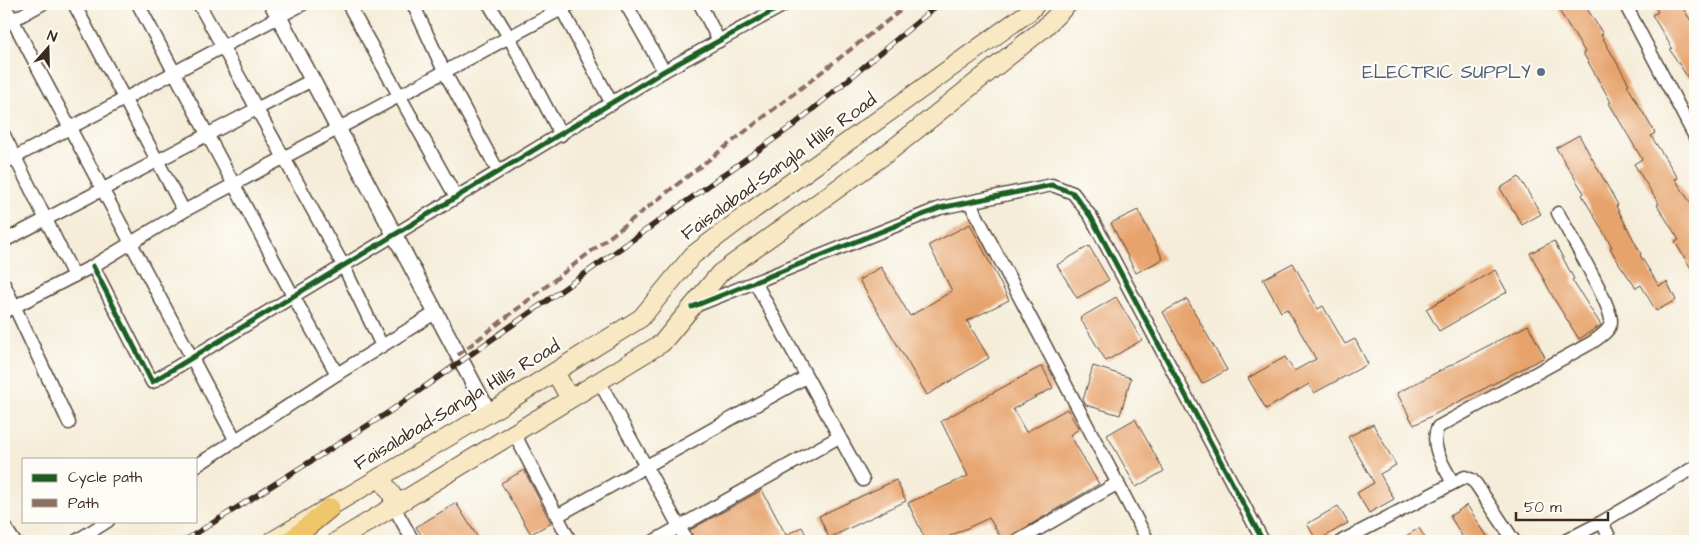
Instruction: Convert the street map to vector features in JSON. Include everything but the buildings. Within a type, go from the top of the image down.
[{"type":"main road","name":"Faisalabad-Sangla Hills Road","points":[[272,541],[489,413],[641,318],[693,255],[1030,11],[1036,4]]},
{"type":"main road","points":[[337,541],[662,343],[720,273],[890,151],[1044,28],[1068,4]]},
{"type":"main road","points":[[555,372],[570,399]]},
{"type":"main road","points":[[378,478],[396,505]]},
{"type":"main road","points":[[290,541],[330,508]]},
{"type":"street","points":[[4,4],[8,23],[70,128],[236,441]]},
{"type":"street","points":[[8,23],[42,4]]},
{"type":"street","points":[[74,4],[184,211]]},
{"type":"street","points":[[138,4],[336,374]]},
{"type":"street","points":[[199,4],[343,265],[382,346]]},
{"type":"street","points":[[4,163],[223,46],[275,10],[303,4]]},
{"type":"street","points":[[348,4],[456,197]]},
{"type":"street","points":[[413,4],[444,71],[498,171]]},
{"type":"street","points":[[488,4],[509,37],[561,135]]},
{"type":"street","points":[[626,4],[664,72]]},
{"type":"street","points":[[700,4],[719,41]]},
{"type":"street","points":[[93,266],[152,382],[498,171],[719,41],[773,7],[786,4]]},
{"type":"street","points":[[1625,4],[1695,137]]},
{"type":"street","points":[[9,309],[93,266],[184,211],[509,37],[564,5],[612,104]]},
{"type":"street","points":[[275,10],[489,413]]},
{"type":"street","points":[[4,241],[312,80]]},
{"type":"street","points":[[4,135],[74,276]]},
{"type":"street","points":[[692,307],[940,208],[1052,185],[1073,193],[1091,218],[1262,541]]},
{"type":"street","points":[[970,203],[1148,541]]},
{"type":"street","points":[[1453,483],[1435,446],[1433,436],[1438,427],[1591,344],[1609,328],[1611,320],[1605,301],[1558,213]]},
{"type":"street","points":[[755,282],[863,480]]},
{"type":"street","points":[[4,284],[9,309],[69,423]]},
{"type":"street","points":[[198,465],[336,374],[435,313]]},
{"type":"street","points":[[557,516],[806,377]]},
{"type":"street","points":[[599,381],[687,541]]},
{"type":"street","points":[[514,433],[570,541]]},
{"type":"street","points":[[654,541],[839,437]]},
{"type":"street","points":[[1565,541],[1602,522],[1695,467]]},
{"type":"street","points":[[1342,541],[1465,477],[1476,484],[1514,541]]},
{"type":"street","points":[[1018,541],[1118,483]]},
{"type":"street","points":[[396,505],[413,541]]},
{"type":"street","points":[[76,541],[106,522]]},
{"type":"street","points":[[1602,522],[1611,541]]},
{"type":"street","points":[[4,526],[14,541]]},
{"type":"railway","points":[[184,541],[389,412],[555,295],[795,124],[939,4]]},
{"type":"marked path","points":[[458,355],[909,4]]},
{"type":"cycle path","points":[[93,266],[152,382],[664,71],[786,4]]},
{"type":"cycle path","points":[[692,307],[940,208],[1052,185],[1073,193],[1091,217],[1263,541]]},
{"type":"place","name":"ELECTRIC SUPPLY","points":[[1541,72]]}]
